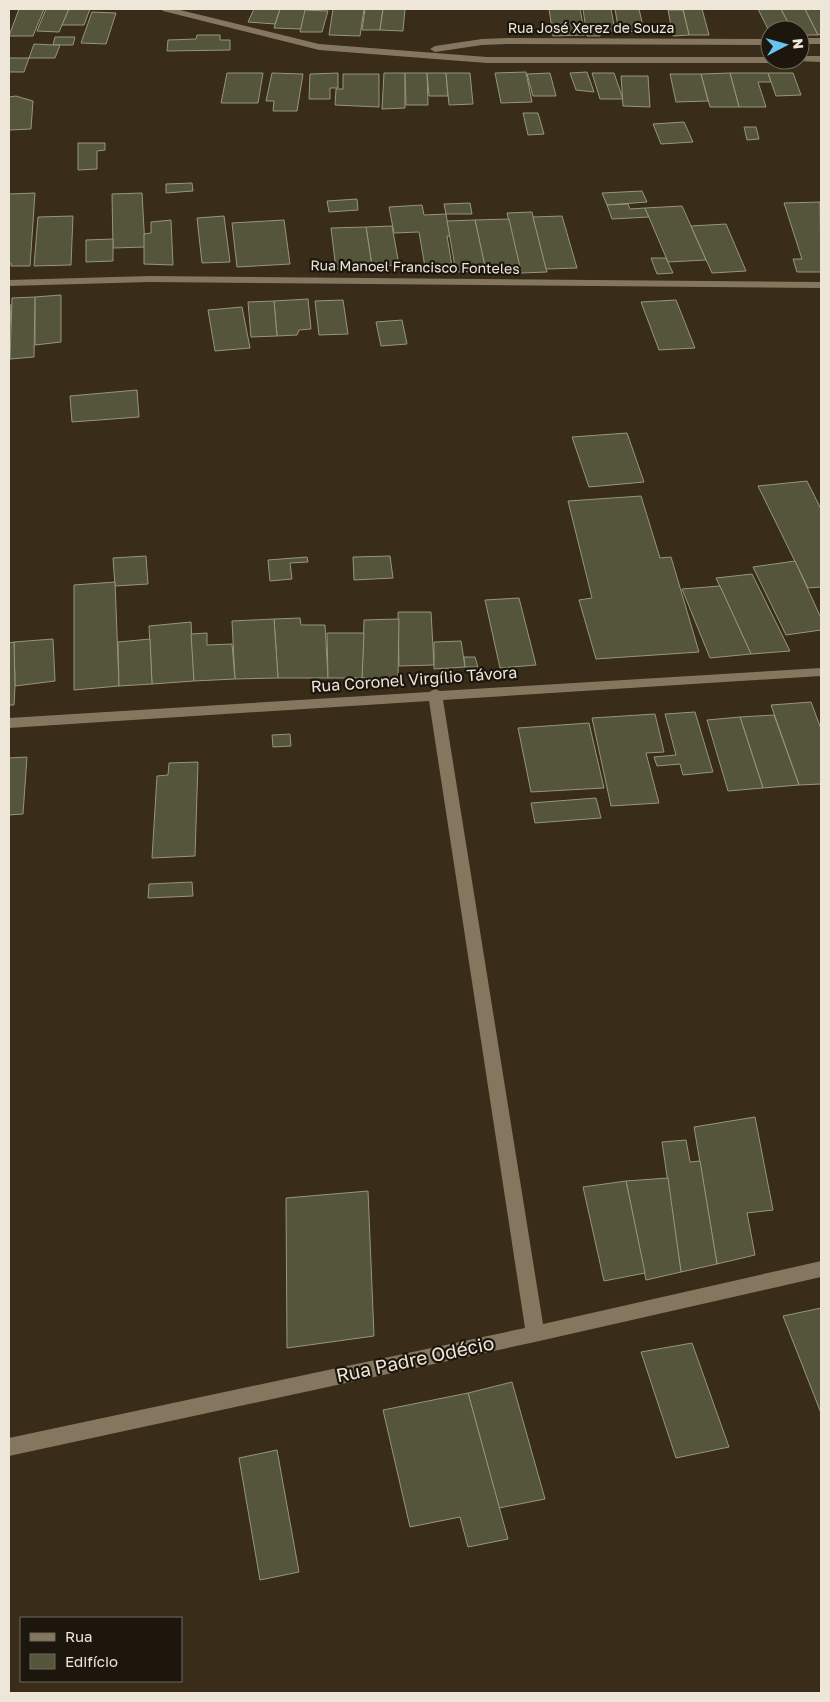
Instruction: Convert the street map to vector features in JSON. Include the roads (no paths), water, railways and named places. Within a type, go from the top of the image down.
[{"type":"street","name":"Rua José Xerez de Souza","points":[[166,9],[319,47],[487,60],[760,60]]},
{"type":"street","name":"Rua José Xerez de Souza","points":[[414,53],[482,42],[507,41],[760,42]]},
{"type":"street","name":"Rua Manoel Francisco Fonteles","points":[[9,283],[150,279],[821,285]]},
{"type":"street","name":"Rua Coronel Virgílio Távora","points":[[9,723],[435,694],[821,672]]},
{"type":"street","points":[[435,694],[534,1334]]},
{"type":"street","name":"Rua Padre Odécio","points":[[9,1447],[534,1334],[821,1269]]}]
